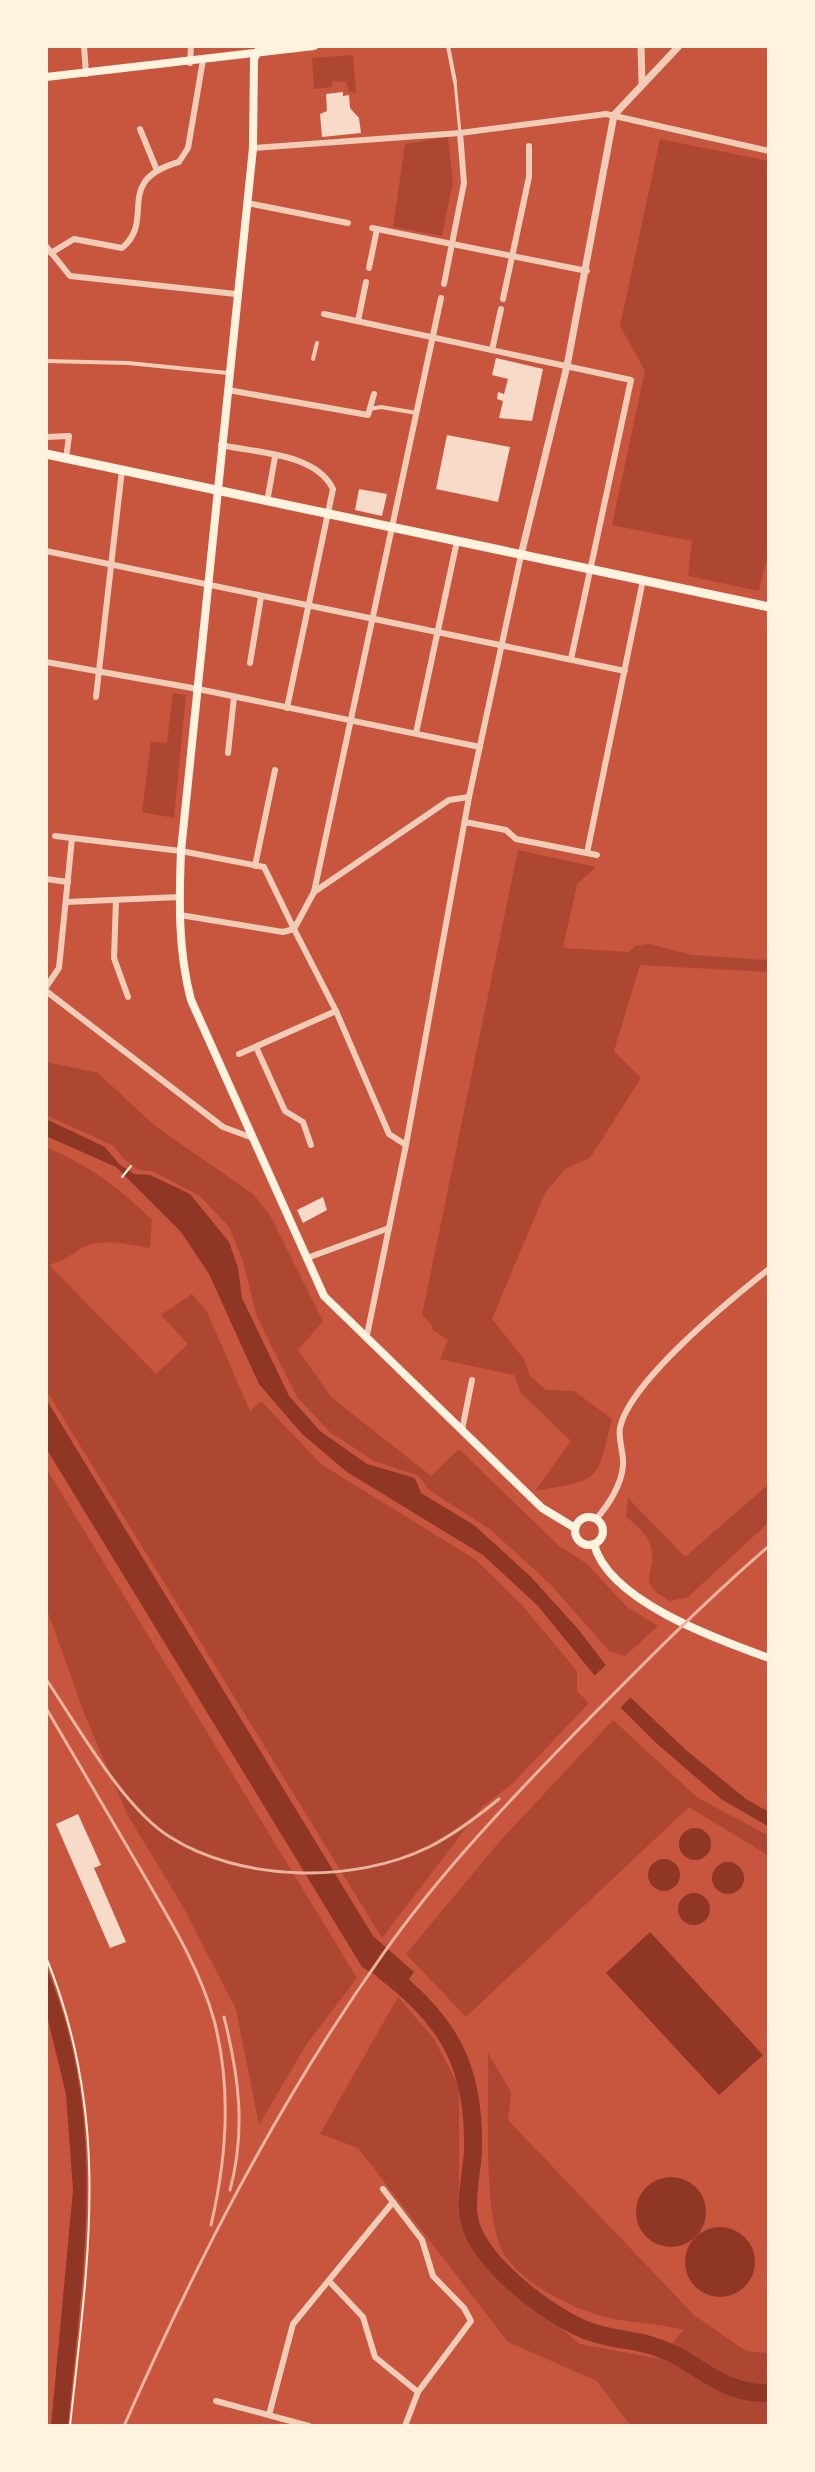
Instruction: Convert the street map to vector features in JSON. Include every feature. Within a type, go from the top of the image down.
[{"type":"main road","points":[[46,77],[190,63],[260,49],[314,46]]},
{"type":"main road","points":[[260,49],[254,59],[253,148],[181,851],[180,915],[184,972],[191,1000],[324,1296],[542,1508],[575,1528],[578,1540],[594,1544],[618,1581],[710,1636],[769,1658]]},
{"type":"main road","points":[[46,454],[769,607]]},
{"type":"main road","points":[[575,1528],[583,1518],[596,1519],[602,1530],[594,1544]]},
{"type":"street","points":[[84,46],[86,74]]},
{"type":"street","points":[[190,63],[191,46]]},
{"type":"street","points":[[448,46],[455,82]]},
{"type":"street","points":[[641,46],[642,83]]},
{"type":"street","points":[[367,1335],[406,1145],[469,797],[521,555],[567,366],[614,115],[679,46]]},
{"type":"street","points":[[51,253],[74,239],[122,248],[132,240],[143,181],[156,168],[179,162],[188,148],[203,60]]},
{"type":"street","points":[[253,148],[460,133],[564,117],[614,115],[769,151]]},
{"type":"street","points":[[140,129],[156,168]]},
{"type":"street","points":[[180,915],[283,932],[294,929],[314,892],[464,183],[460,133]]},
{"type":"street","points":[[492,350],[529,177],[529,146]]},
{"type":"street","points":[[247,203],[348,223]]},
{"type":"street","points":[[358,321],[375,228],[587,271]]},
{"type":"street","points":[[46,246],[70,276],[236,294]]},
{"type":"street","points":[[324,314],[631,380],[571,659]]},
{"type":"street","points":[[313,359],[317,343]]},
{"type":"street","points":[[46,361],[128,363],[228,373]]},
{"type":"street","points":[[226,390],[369,412],[381,407],[417,413]]},
{"type":"street","points":[[365,424],[374,394]]},
{"type":"street","points":[[46,437],[69,436],[66,459]]},
{"type":"street","points":[[221,445],[311,464],[327,475],[333,489],[287,708]]},
{"type":"street","points":[[267,502],[275,457]]},
{"type":"street","points":[[96,697],[122,470]]},
{"type":"street","points":[[416,733],[457,541]]},
{"type":"street","points":[[46,551],[625,671]]},
{"type":"street","points":[[587,853],[643,580]]},
{"type":"street","points":[[250,663],[261,597]]},
{"type":"street","points":[[46,662],[198,689],[480,747]]},
{"type":"street","points":[[228,753],[234,697]]},
{"type":"street","points":[[255,866],[275,770]]},
{"type":"street","points":[[314,892],[449,800],[469,797]]},
{"type":"street","points":[[465,822],[506,830],[516,839],[597,855]]},
{"type":"street","points":[[55,836],[181,851],[264,867],[336,1011],[389,1134],[406,1145]]},
{"type":"street","points":[[72,838],[59,968],[46,989],[223,1127],[253,1138]]},
{"type":"street","points":[[46,879],[68,882]]},
{"type":"street","points":[[66,902],[180,897]]},
{"type":"street","points":[[116,900],[114,958],[128,997]]},
{"type":"street","points":[[239,1054],[336,1011]]},
{"type":"street","points":[[256,1047],[285,1111],[303,1122],[311,1145]]},
{"type":"street","points":[[307,1258],[389,1228]]},
{"type":"street","points":[[596,1519],[620,1477],[623,1465],[620,1428],[636,1399],[675,1350],[769,1269]]},
{"type":"street","points":[[462,1430],[472,1380]]},
{"type":"street","points":[[383,2189],[422,2240],[433,2276],[464,2308],[471,2321],[418,2392],[405,2426]]},
{"type":"street","points":[[269,2415],[293,2324],[393,2202]]},
{"type":"street","points":[[329,2281],[363,2317],[375,2357],[418,2392]]},
{"type":"street","points":[[216,2401],[269,2415],[284,2423],[309,2426]]},
{"type":"lane","points":[[455,82],[460,133]]},
{"type":"path","points":[[122,1177],[131,1166]]},
{"type":"path","points":[[46,1957],[65,2008],[75,2047],[91,2148],[88,2248],[70,2426]]},
{"type":"shaded area","points":[[353,55],[356,93],[349,92],[346,82],[332,81],[332,87],[314,89],[312,58]]},
{"type":"shaded area","points":[[448,137],[453,182],[442,236],[393,227],[405,144]]},
{"type":"shaded area","points":[[660,139],[769,161],[769,563],[765,563],[759,591],[688,576],[692,541],[612,525],[645,371],[620,326]]},
{"type":"shaded area","points":[[173,693],[186,695],[174,818],[142,812],[151,742],[167,743]]},
{"type":"shaded area","points":[[518,850],[596,867],[577,884],[563,948],[629,952],[635,946],[649,944],[692,955],[769,960],[769,972],[640,965],[614,1051],[641,1078],[590,1158],[565,1169],[545,1193],[492,1319],[524,1359],[530,1376],[546,1390],[574,1391],[612,1419],[602,1456],[592,1475],[573,1484],[535,1491],[571,1441],[521,1393],[514,1375],[440,1359],[448,1340],[433,1330],[422,1315]]},
{"type":"shaded area","points":[[46,1062],[98,1073],[155,1126],[253,1194],[270,1215],[323,1321],[298,1350],[331,1397],[431,1476],[459,1449],[558,1545],[586,1563],[627,1607],[658,1626],[625,1656],[609,1651],[552,1586],[491,1530],[429,1490],[419,1476],[374,1461],[330,1432],[297,1397],[257,1317],[243,1261],[229,1227],[200,1196],[152,1171],[139,1170],[123,1158],[114,1146],[46,1115]]},
{"type":"shaded area","points":[[46,1119],[105,1147],[119,1164],[134,1174],[150,1175],[190,1194],[229,1242],[238,1268],[242,1298],[289,1396],[320,1431],[367,1464],[415,1478],[421,1493],[474,1525],[530,1576],[578,1629],[631,1698],[686,1750],[746,1799],[769,1812],[769,1827],[721,1799],[655,1742],[621,1708],[538,1606],[483,1555],[347,1472],[302,1434],[259,1384],[209,1274],[181,1232],[116,1167],[46,1136]]},
{"type":"shaded area","points":[[46,1147],[103,1178],[152,1220],[150,1248],[117,1243],[92,1244],[49,1265],[156,1374],[188,1344],[161,1315],[192,1294],[207,1312],[250,1411],[260,1402],[264,1404],[321,1464],[476,1560],[522,1605],[577,1671],[577,1691],[589,1703],[512,1784],[482,1807],[382,1938],[46,1390]]},
{"type":"shaded area","points":[[46,1399],[373,1936],[414,1972],[401,1990],[362,1967],[46,1448]]},
{"type":"shaded area","points":[[46,1468],[357,1978],[306,2045],[259,2125],[236,2009],[182,1905],[127,1814],[84,1713],[46,1607]]},
{"type":"shaded area","points":[[769,1484],[769,1522],[688,1597],[670,1601],[652,1588],[649,1577],[651,1547],[644,1534],[626,1516],[628,1498],[685,1557]]},
{"type":"shaded area","points":[[613,1720],[698,1798],[769,1836],[769,1856],[689,1807],[466,2017],[406,1954],[500,1841]]},
{"type":"shaded area","points":[[695,1828],[706,1833],[711,1844],[706,1855],[695,1860],[684,1855],[679,1844],[684,1833]]},
{"type":"shaded area","points":[[664,1859],[675,1864],[680,1875],[675,1886],[664,1891],[653,1886],[648,1875],[653,1864]]},
{"type":"shaded area","points":[[728,1862],[739,1867],[744,1878],[739,1889],[728,1894],[717,1889],[712,1878],[717,1867]]},
{"type":"shaded area","points":[[694,1893],[705,1898],[710,1909],[705,1920],[694,1925],[683,1920],[678,1909],[683,1898]]},
{"type":"shaded area","points":[[650,1932],[763,2055],[719,2095],[606,1973]]},
{"type":"shaded area","points":[[46,1966],[66,2024],[79,2081],[85,2137],[85,2251],[68,2426],[51,2426],[73,2190],[66,2094],[46,2012]]},
{"type":"shaded area","points":[[398,1997],[434,2039],[459,2087],[459,2206],[462,2228],[482,2263],[580,2344],[660,2359],[683,2330],[605,2317],[577,2307],[531,2282],[508,2260],[495,2230],[489,2181],[488,2053],[511,2092],[508,2120],[694,2315],[746,2351],[769,2353],[769,2426],[631,2426],[597,2381],[508,2342],[358,2148],[320,2134]]},
{"type":"shaded area","points":[[671,2177],[690,2183],[700,2193],[706,2212],[700,2231],[690,2241],[671,2247],[652,2241],[642,2231],[636,2212],[642,2193],[652,2183]]},
{"type":"shaded area","points":[[720,2227],[739,2233],[749,2243],[755,2262],[749,2281],[739,2291],[720,2297],[701,2291],[691,2281],[685,2262],[691,2243],[701,2233]]},
{"type":"pier","points":[[609,1662],[633,1695],[618,1710],[592,1678]]},
{"type":"building","points":[[343,92],[343,96],[349,95],[350,108],[359,118],[361,133],[322,137],[320,114],[327,111],[326,94]]},
{"type":"building","points":[[496,358],[543,369],[532,421],[499,418],[503,401],[497,399],[498,392],[504,394],[508,379],[492,375]]},
{"type":"building","points":[[447,435],[510,447],[498,502],[436,489]]},
{"type":"building","points":[[359,489],[387,494],[382,516],[355,510]]},
{"type":"building","points":[[323,1197],[327,1210],[303,1223],[297,1210]]},
{"type":"building","points":[[78,1814],[101,1865],[94,1868],[126,1942],[110,1948],[56,1824]]},
{"type":"waterway","points":[[384,1971],[407,1990],[442,2028],[463,2071],[472,2121],[469,2218],[484,2251],[498,2267],[532,2298],[583,2329],[653,2346],[734,2388],[769,2393]]},
{"type":"railway","points":[[124,2426],[180,2303],[274,2125],[308,2067],[383,1954],[428,1895],[551,1758],[672,1636],[769,1546]]},
{"type":"railway","points":[[46,1679],[102,1765],[136,1807],[170,1837],[198,1852],[230,1863],[298,1873],[367,1867],[429,1847],[466,1825],[499,1799]]},
{"type":"railway","points":[[46,1708],[175,1929],[208,2001],[220,2046],[225,2097],[224,2148],[211,2225]]},
{"type":"railway","points":[[224,2017],[239,2104],[238,2146],[230,2190]]}]
